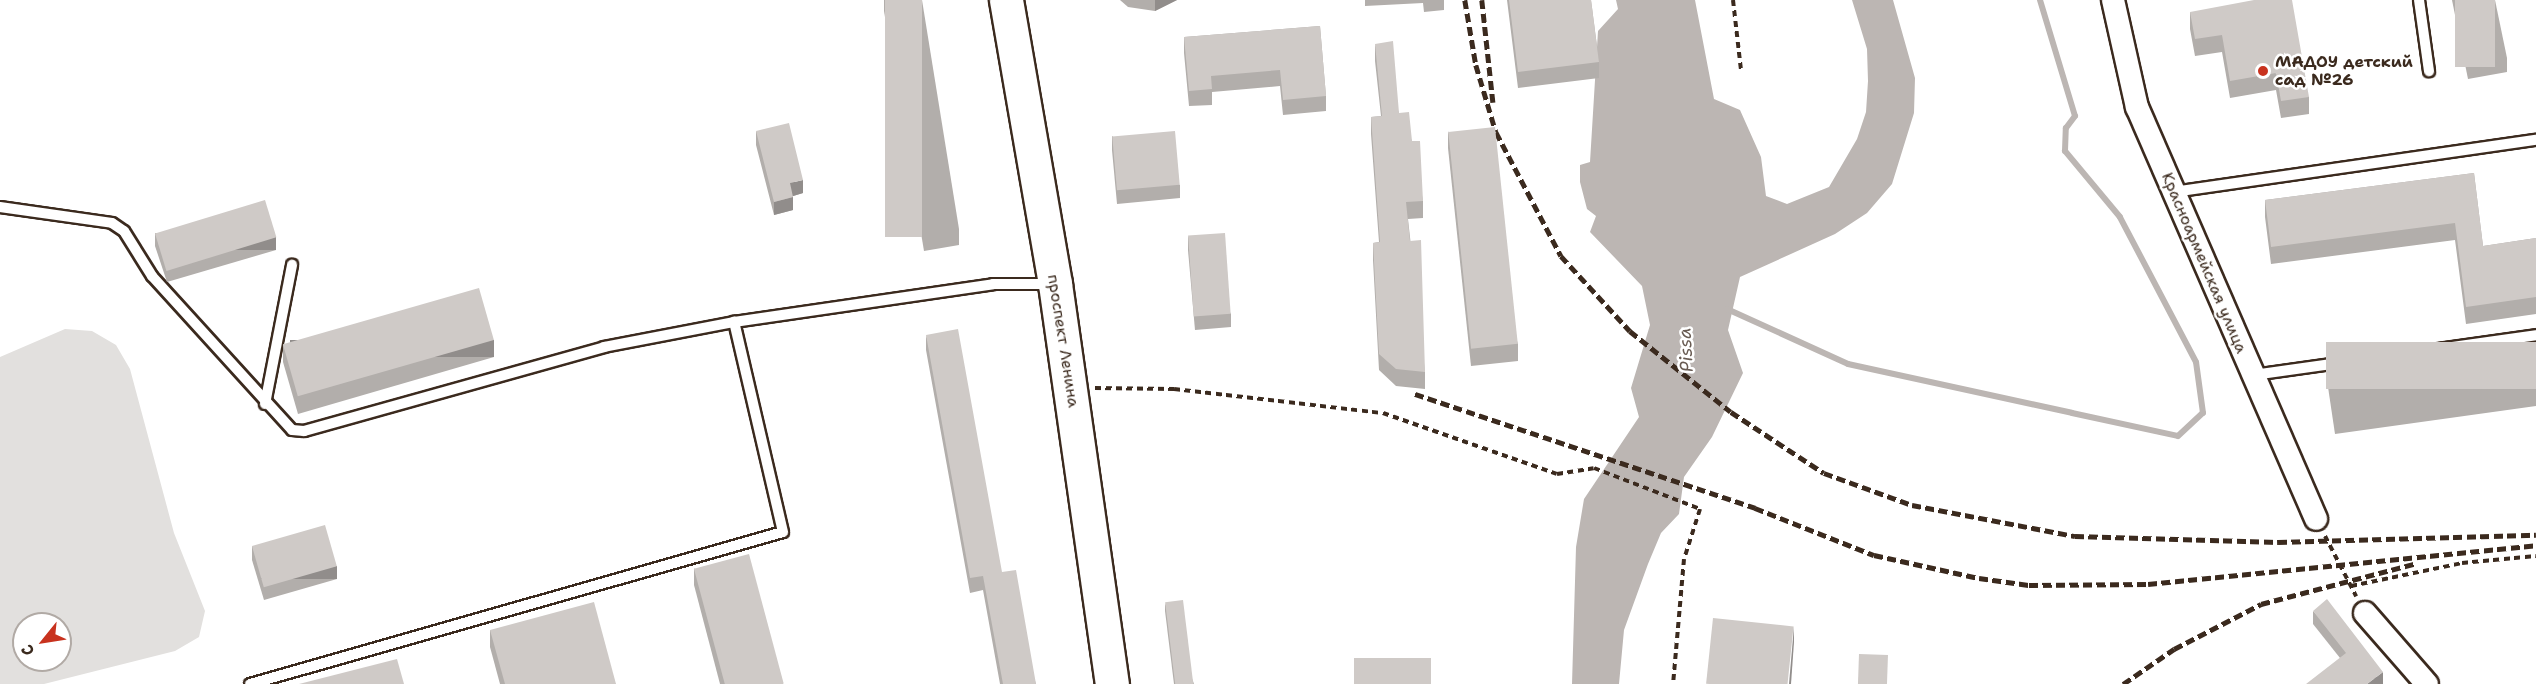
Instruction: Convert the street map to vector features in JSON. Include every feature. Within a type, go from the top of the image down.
[{"type":"main road","name":"проспект Ленина","points":[[1006,0],[1055,284],[1112,684]]},
{"type":"street","name":"Красноармейская улица","points":[[2113,0],[2125,70],[2173,192],[2316,519]]},
{"type":"street","points":[[2365,613],[2427,684]]},
{"type":"lane","points":[[2419,0],[2429,71]]},
{"type":"lane","points":[[2173,192],[2536,140]]},
{"type":"lane","points":[[0,207],[112,223],[124,231],[152,276],[264,404],[283,425],[304,431],[604,347],[734,322],[993,284],[1055,284]]},
{"type":"lane","points":[[264,404],[292,265]]},
{"type":"lane","points":[[250,684],[783,532],[734,322]]},
{"type":"lane","points":[[2253,375],[2536,334]]},
{"type":"path","points":[[1733,0],[1741,70]]},
{"type":"path","points":[[1070,387],[1174,389],[1383,412],[1557,474],[1594,468],[1700,509],[1684,559],[1673,684]]},
{"type":"path","points":[[2316,519],[2365,613]]},
{"type":"path","points":[[2351,586],[2462,563],[2536,556]]},
{"type":"shaded area","points":[[65,329],[92,331],[116,345],[130,369],[174,533],[205,611],[199,637],[175,651],[44,684],[0,684],[0,357]]},
{"type":"water","name":"Pissa","points":[[1616,0],[1695,0],[1714,99],[1740,110],[1761,157],[1766,196],[1787,204],[1829,187],[1857,139],[1866,112],[1867,49],[1852,0],[1893,0],[1915,78],[1914,113],[1892,184],[1867,213],[1835,234],[1740,277],[1728,330],[1743,373],[1712,437],[1684,477],[1679,514],[1661,533],[1648,564],[1624,630],[1619,684],[1572,684],[1576,547],[1584,499],[1639,417],[1631,388],[1650,325],[1642,286],[1590,232],[1596,216],[1587,209],[1580,182],[1580,165],[1590,162],[1598,31],[1618,9]]},
{"type":"building","points":[[885,0],[922,0],[922,237],[885,237]]},
{"type":"building","points":[[1509,0],[1591,0],[1599,62],[1518,72]]},
{"type":"building","points":[[2254,0],[2292,0],[2309,97],[2281,101],[2276,73],[2230,81],[2222,35],[2195,39],[2190,12]]},
{"type":"building","points":[[2455,0],[2495,0],[2495,67],[2455,67]]},
{"type":"building","points":[[1320,26],[1326,96],[1283,100],[1280,70],[1211,76],[1212,89],[1189,91],[1184,37]]},
{"type":"building","points":[[1393,41],[1399,113],[1409,112],[1412,141],[1420,141],[1423,201],[1406,202],[1410,241],[1421,240],[1425,372],[1396,369],[1379,354],[1373,243],[1380,242],[1371,117],[1382,116],[1375,44]]},
{"type":"building","points":[[789,123],[803,180],[790,183],[793,197],[774,202],[756,131]]},
{"type":"building","points":[[1495,127],[1518,344],[1471,349],[1448,132]]},
{"type":"building","points":[[1175,131],[1180,185],[1117,190],[1112,136]]},
{"type":"building","points":[[2474,173],[2483,246],[2536,238],[2536,297],[2466,307],[2455,223],[2271,247],[2265,200]]},
{"type":"building","points":[[265,200],[276,237],[166,271],[155,234]]},
{"type":"building","points":[[1225,233],[1231,314],[1194,316],[1188,236]]},
{"type":"building","points":[[479,288],[494,340],[298,396],[283,344]]},
{"type":"building","points":[[958,329],[1002,572],[1016,570],[1036,684],[1003,684],[983,576],[970,578],[926,335]]},
{"type":"building","points":[[2326,342],[2536,342],[2536,389],[2326,389]]},
{"type":"building","points":[[325,525],[337,566],[264,587],[252,546]]},
{"type":"building","points":[[749,554],[784,683],[725,684],[694,569]]},
{"type":"building","points":[[2327,599],[2383,672],[2367,684],[2306,684],[2346,653],[2313,611]]},
{"type":"building","points":[[1183,600],[1193,684],[1175,684],[1165,602]]},
{"type":"building","points":[[594,602],[616,684],[505,684],[490,630]]},
{"type":"building","points":[[1713,618],[1794,626],[1788,684],[1706,684]]},
{"type":"building","points":[[1859,654],[1888,655],[1887,684],[1858,684]]},
{"type":"building","points":[[1354,658],[1431,658],[1431,684],[1354,684]]},
{"type":"building","points":[[397,659],[404,684],[299,684]]},
{"type":"waterway","points":[[1727,309],[1848,364],[2072,413],[2178,436],[2203,413],[2196,362],[2120,217],[2065,151],[2066,128],[2075,116],[2040,0]]},
{"type":"railway","points":[[1465,0],[1476,65],[1496,132],[1561,256],[1630,331],[1731,412],[1824,473],[1912,505],[2075,536],[2278,542],[2536,535]]},
{"type":"railway","points":[[1482,0],[1493,102]]},
{"type":"railway","points":[[1415,394],[1755,508],[1874,555],[1979,578],[2029,585],[2148,584],[2536,545]]},
{"type":"railway","points":[[2123,684],[2174,649],[2261,604],[2417,563]]},
{"type":"place","name":"МАДОУ детский сад №26","points":[[2263,71]]}]
